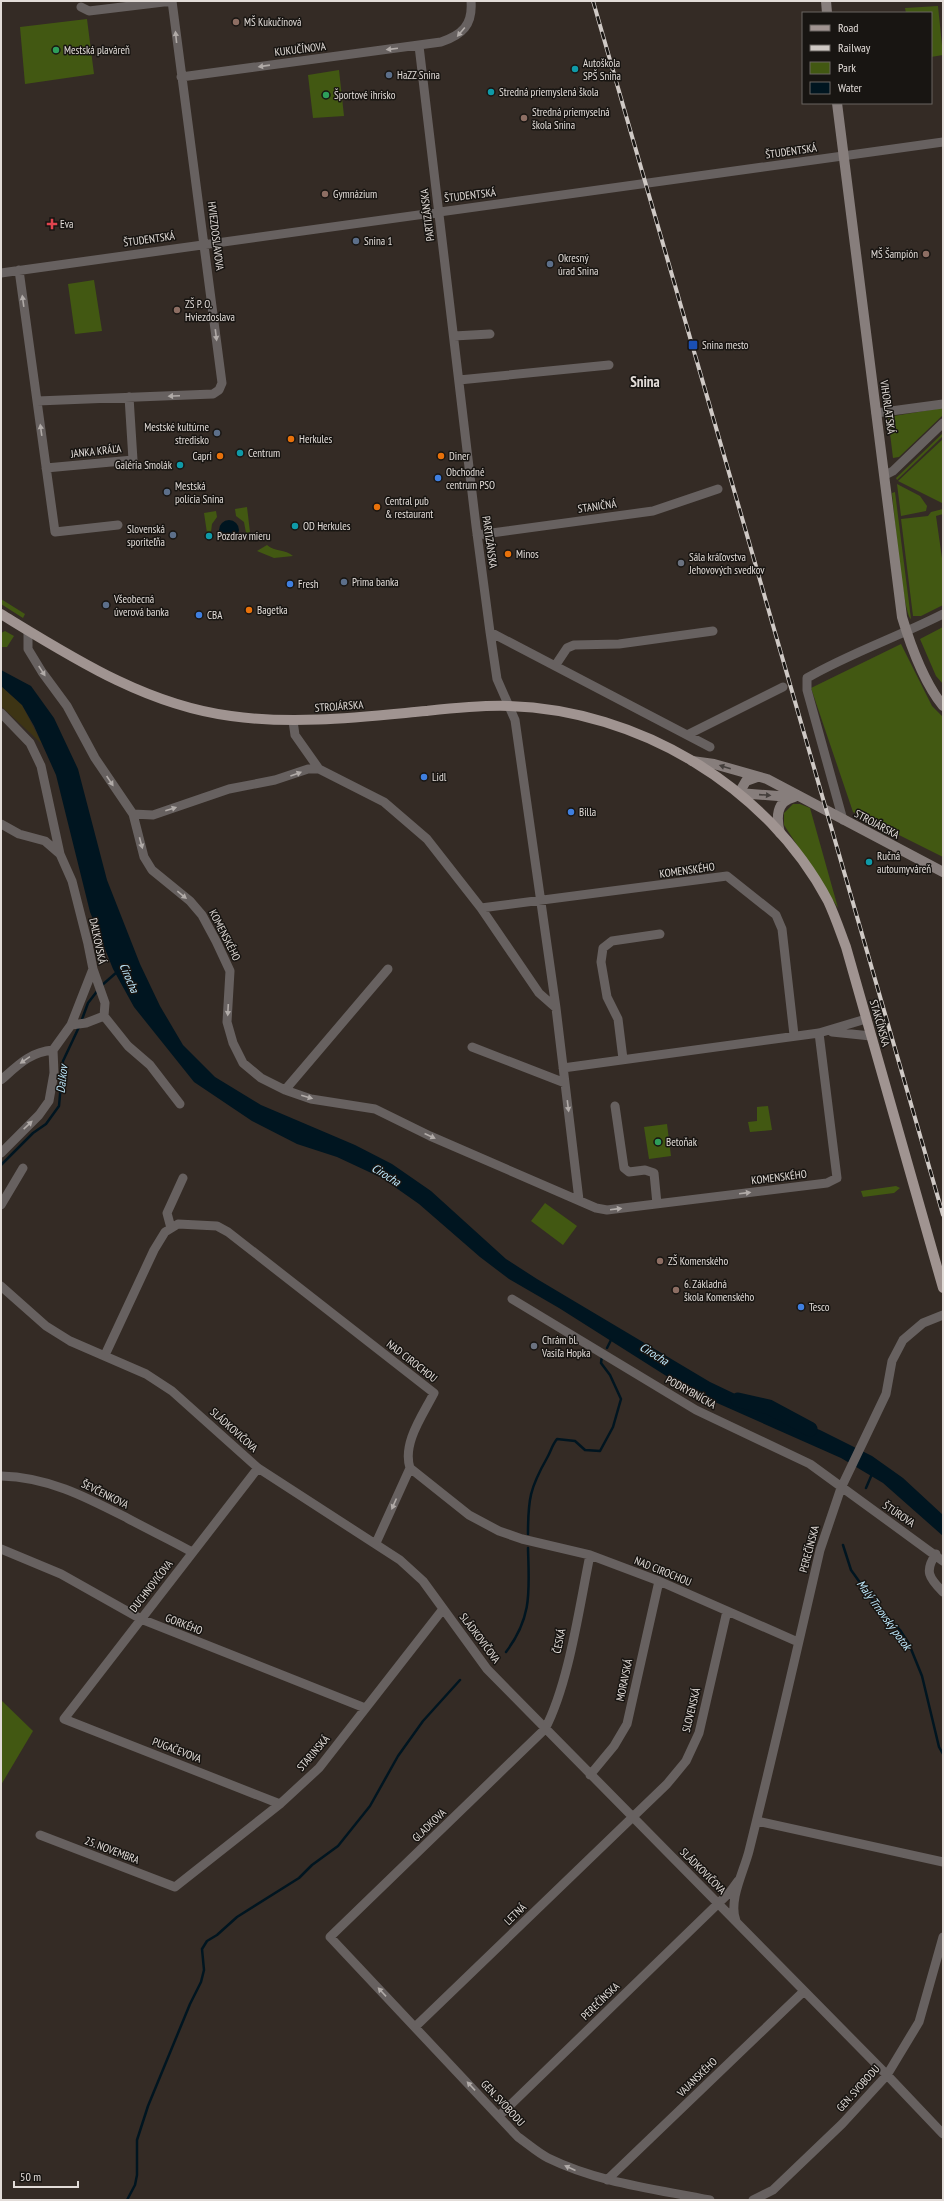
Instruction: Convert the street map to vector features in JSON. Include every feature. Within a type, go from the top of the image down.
[{"type":"main road","points":[[826,1],[827,12]]},
{"type":"main road","name":"VIHORLATSKÁ","points":[[837,104],[902,617],[906,632],[924,675],[943,706]]},
{"type":"main road","name":"STROJÁRSKA","points":[[1,614],[99,671],[160,700],[185,708],[230,716],[293,721],[476,706],[508,706],[557,710],[585,717],[658,743],[692,761],[739,793],[796,797]]},
{"type":"main road","name":"STROJÁRSKA","points":[[692,761],[714,764],[767,779],[796,797],[943,872]]},
{"type":"main road","points":[[739,793],[746,781],[757,777]]},
{"type":"main road","name":"STAKČÍNSKA","points":[[739,793],[780,833],[807,868],[828,902],[846,947],[943,1288]]},
{"type":"main road","points":[[780,833],[777,816],[778,810],[781,805],[796,797]]},
{"type":"street","points":[[81,7],[88,11],[172,1],[180,77]]},
{"type":"street","name":"KUKUČÍNOVA","points":[[180,77],[419,46],[457,37],[468,24],[472,11],[471,1]]},
{"type":"street","name":"PARTIZÁNSKA","points":[[419,46],[477,535],[490,632],[497,678],[508,706]]},
{"type":"street","name":"HVIEZDOSLAVOVA","points":[[129,397],[213,394],[219,390],[222,384],[206,254],[180,77]]},
{"type":"street","name":"ŠTUDENTSKÁ","points":[[1,273],[204,243],[943,142]]},
{"type":"street","points":[[18,270],[55,532],[118,525]]},
{"type":"street","points":[[454,336],[490,334]]},
{"type":"street","points":[[459,380],[609,365]]},
{"type":"street","points":[[37,401],[129,397]]},
{"type":"street","name":"JANKA KRÁĽA","points":[[46,468],[133,460],[129,397]]},
{"type":"street","points":[[876,413],[943,404]]},
{"type":"street","points":[[885,475],[894,471],[943,423]]},
{"type":"street","name":"STANIČNÁ","points":[[477,535],[653,511],[718,489]]},
{"type":"street","points":[[843,820],[807,690],[807,678],[830,665],[943,614]]},
{"type":"street","name":"KOMENSKÉHO","points":[[28,630],[28,649],[42,672],[67,706],[95,758],[133,814],[144,857],[152,870],[190,901],[202,915],[230,971],[227,1022],[233,1043],[242,1063],[261,1078],[285,1090],[311,1099],[375,1109],[430,1136],[567,1196],[596,1208],[607,1210],[828,1183],[837,1178],[824,1032]]},
{"type":"street","points":[[555,666],[567,648],[574,645],[619,644],[713,631]]},
{"type":"street","points":[[490,632],[710,747]]},
{"type":"street","points":[[687,735],[783,687]]},
{"type":"street","points":[[508,706],[515,720],[539,901],[556,1008],[579,1200]]},
{"type":"street","name":"DAĽKOVSKÁ","points":[[1,713],[30,743],[41,766],[58,834],[60,854],[72,881],[93,969],[72,1025],[53,1050]]},
{"type":"street","points":[[293,721],[295,735],[319,769]]},
{"type":"street","points":[[133,814],[153,815],[230,789],[275,780],[308,769],[319,769],[384,802],[427,839],[481,908],[539,993],[556,1008]]},
{"type":"street","name":"DAĽKOVSKÁ","points":[[1,824],[20,834],[46,841],[60,854]]},
{"type":"street","points":[[46,841],[58,834]]},
{"type":"street","name":"KOMENSKÉHO","points":[[481,908],[727,876],[776,915],[782,929],[794,1035]]},
{"type":"street","points":[[623,1059],[618,1019],[607,997],[601,962],[603,948],[612,941],[660,934]]},
{"type":"street","points":[[93,969],[105,1003],[104,1016],[128,1046],[150,1065],[180,1104]]},
{"type":"street","points":[[285,1090],[388,969]]},
{"type":"street","points":[[72,1025],[104,1016]]},
{"type":"street","points":[[824,1032],[866,1019]]},
{"type":"street","points":[[563,1068],[794,1035],[824,1032],[871,1036]]},
{"type":"street","points":[[472,1047],[565,1083]]},
{"type":"street","points":[[1,1080],[24,1060],[40,1051],[53,1050],[54,1072],[49,1101],[39,1115],[1,1153]]},
{"type":"street","points":[[615,1106],[624,1168],[629,1172],[645,1170],[654,1173],[657,1204]]},
{"type":"street","points":[[1,1205],[23,1168]]},
{"type":"street","points":[[104,1355],[154,1250],[165,1232],[171,1228],[167,1213],[182,1178]]},
{"type":"street","points":[[567,1196],[578,1189]]},
{"type":"street","name":"NAD CIROCHOU","points":[[171,1228],[178,1224],[217,1226],[228,1232],[434,1393],[412,1436],[407,1459],[410,1468],[469,1515],[499,1531],[522,1539],[590,1555],[659,1581],[798,1642]]},
{"type":"street","name":"SLÁDKOVIČOVA","points":[[1,1286],[46,1326],[70,1341],[146,1374],[172,1391],[258,1468],[376,1543],[400,1560],[423,1581],[487,1669],[710,1896],[720,1900],[738,1924],[943,2134]]},
{"type":"street","name":"PODRYBNÍCKA","points":[[512,1300],[696,1410],[798,1457],[843,1484]]},
{"type":"street","name":"PEREČÍNSKA","points":[[738,1924],[733,1913],[735,1902],[757,1821],[820,1550],[843,1484],[886,1394],[892,1361],[903,1340],[923,1323],[943,1316]]},
{"type":"street","name":"DUCHNOVIČOVA","points":[[64,1719],[258,1468]]},
{"type":"street","points":[[376,1543],[410,1468]]},
{"type":"street","name":"ŠEVČENKOVA","points":[[1,1476],[22,1476],[57,1485],[192,1552]]},
{"type":"street","name":"ŠTÚROVA","points":[[843,1484],[940,1558]]},
{"type":"street","name":"GORKÉHO","points":[[1,1549],[62,1574],[141,1619],[365,1708]]},
{"type":"street","name":"ČESKÁ","points":[[545,1729],[550,1719],[565,1673],[590,1555]]},
{"type":"street","points":[[940,1558],[928,1568],[929,1575],[943,1592]]},
{"type":"street","name":"MORAVSKÁ","points":[[590,1775],[614,1746],[627,1724],[659,1581]]},
{"type":"street","name":"STARINSKÁ","points":[[175,1887],[280,1804],[319,1768],[443,1609]]},
{"type":"street","name":"SLOVENSKÁ","points":[[632,1818],[667,1784],[686,1761],[700,1734],[726,1611]]},
{"type":"street","name":"PUGAČEVOVA","points":[[64,1719],[280,1804]]},
{"type":"street","name":"GLADKOVA","points":[[330,1938],[545,1729]]},
{"type":"street","name":"LETNÁ","points":[[415,2027],[632,1818]]},
{"type":"street","points":[[757,1821],[943,1862]]},
{"type":"street","name":"25. NOVEMBRA","points":[[40,1835],[175,1887]]},
{"type":"street","name":"PEREČÍNSKA","points":[[738,1924],[737,1908],[742,1891],[744,1871]]},
{"type":"street","name":"PEREČÍNSKA","points":[[499,2116],[735,1886],[744,1871]]},
{"type":"street","name":"PEREČÍNSKA","points":[[735,1902],[742,1891]]},
{"type":"street","points":[[720,1900],[724,1906],[735,1902]]},
{"type":"street","name":"GEN. SVOBODU","points":[[753,2200],[773,2190],[842,2124],[887,2075],[919,2022],[943,1937]]},
{"type":"street","name":"GEN. SVOBODU","points":[[330,1938],[518,2137],[547,2157],[577,2171],[607,2180],[710,2200]]},
{"type":"street","name":"VAJANSKÉHO","points":[[607,2180],[804,1991]]},
{"type":"green space","points":[[938,6],[943,55],[932,57],[932,12],[906,12],[905,8]]},
{"type":"green space","name":"Mestská plaváreň","points":[[87,19],[94,74],[25,84],[20,27]]},
{"type":"green space","name":"Športové ihrisko","points":[[339,70],[344,116],[313,118],[308,75]]},
{"type":"green space","points":[[94,280],[102,331],[75,334],[68,284]]},
{"type":"green space","points":[[942,408],[943,415],[899,457],[893,458],[888,417]]},
{"type":"green space","points":[[943,433],[943,436],[897,480],[896,478]]},
{"type":"green space","points":[[943,439],[943,503],[942,503],[898,481]]},
{"type":"green space","points":[[897,484],[920,496],[927,506],[926,511],[901,516]]},
{"type":"green space","points":[[895,492],[911,619],[905,599],[899,560],[892,493]]},
{"type":"green space","points":[[247,507],[250,532],[246,533],[244,522],[236,516],[235,509]]},
{"type":"green space","points":[[943,509],[943,514],[936,516],[943,565],[943,605],[921,616],[913,616],[901,519],[928,516],[931,512]]},
{"type":"green space","points":[[216,511],[217,517],[212,524],[211,532],[207,533],[204,513]]},
{"type":"green space","points":[[267,545],[273,549],[287,552],[293,556],[274,558],[257,551]]},
{"type":"green space","points":[[1,599],[25,614],[23,618],[1,604]]},
{"type":"green space","points":[[943,627],[943,684],[936,676],[920,639]]},
{"type":"green space","points":[[5,631],[14,636],[7,647],[1,647],[1,633]]},
{"type":"green space","points":[[901,644],[932,706],[943,717],[943,857],[853,812],[811,688]]},
{"type":"green space","points":[[793,804],[800,804],[810,808],[838,908],[784,825],[784,813]]},
{"type":"green space","points":[[768,1106],[772,1130],[750,1132],[748,1122],[757,1121],[757,1107]]},
{"type":"green space","name":"Betoňak","points":[[667,1124],[671,1156],[649,1159],[644,1127]]},
{"type":"green space","points":[[896,1186],[900,1188],[894,1193],[863,1197],[861,1191]]},
{"type":"green space","points":[[545,1203],[577,1226],[563,1245],[531,1221]]},
{"type":"green space","points":[[1,1700],[33,1731],[1,1785]]},
{"type":"sand","points":[[1,686],[22,705],[42,744],[1,706]]},
{"type":"water","points":[[229,520],[236,523],[239,530],[236,537],[229,540],[222,537],[219,530],[222,523]]},
{"type":"water","points":[[1,670],[31,686],[54,718],[78,769],[107,880],[140,964],[160,1006],[183,1045],[215,1077],[261,1105],[355,1145],[392,1164],[431,1191],[506,1259],[710,1382],[775,1413],[820,1430],[872,1456],[903,1478],[943,1515],[943,1536],[883,1483],[841,1458],[690,1391],[559,1308],[509,1279],[480,1257],[419,1204],[382,1178],[337,1157],[297,1144],[252,1121],[194,1082],[134,1007],[113,969],[90,912],[56,775],[34,726],[22,705],[1,686]]},
{"type":"waterway","name":"Dalkov","points":[[101,986],[117,972]]},
{"type":"waterway","name":"Dalkov","points":[[81,1022],[88,1003],[98,990]]},
{"type":"waterway","name":"Dalkov","points":[[1,1165],[33,1133],[46,1124],[59,1106],[63,1061],[79,1027]]},
{"type":"waterway","points":[[607,1348],[611,1340]]},
{"type":"waterway","points":[[528,1534],[531,1494],[541,1468],[557,1439],[575,1441],[585,1450],[600,1451],[613,1427],[621,1399],[610,1375],[601,1363],[602,1356]]},
{"type":"waterway","name":"Cirocha","points":[[738,1400],[769,1407],[810,1429]]},
{"type":"waterway","name":"Malý Trnovský potok","points":[[866,1488],[872,1474]]},
{"type":"waterway","name":"Malý Trnovský potok","points":[[843,1545],[851,1570],[876,1605],[900,1630],[909,1644],[922,1676],[939,1747],[943,1754]]},
{"type":"waterway","points":[[506,1652],[515,1639],[521,1626],[528,1602],[528,1548]]},
{"type":"waterway","points":[[127,2200],[135,2185],[137,2175],[137,2140],[148,2106],[190,2004],[201,1982],[204,1970],[202,1949],[207,1941],[217,1935],[237,1917],[299,1878],[312,1865],[338,1846],[370,1806],[398,1756],[423,1721],[460,1680]]},
{"type":"railway","points":[[593,1],[943,1215]]},
{"type":"place","name":"MŠ Kukučínová","points":[[236,22]]},
{"type":"place","name":"Mestská plaváreň","points":[[56,50]]},
{"type":"place","name":"Autoškola SPŠ Snina","points":[[575,69]]},
{"type":"place","name":"HaZZ Snina","points":[[389,75]]},
{"type":"place","name":"Stredná priemyslená škola","points":[[491,92]]},
{"type":"place","name":"Športové ihrisko","points":[[326,95]]},
{"type":"place","name":"Stredná priemyselná škola Snina","points":[[524,118]]},
{"type":"place","name":"Gymnázium","points":[[325,194]]},
{"type":"place","name":"Eva","points":[[52,224]]},
{"type":"place","name":"Snina 1","points":[[356,241]]},
{"type":"place","name":"MŠ Šampión","points":[[926,254]]},
{"type":"place","name":"Okresný úrad Snina","points":[[550,264]]},
{"type":"place","name":"ZŠ P. O. Hviezdoslava","points":[[177,310]]},
{"type":"place","name":"Snina mesto","points":[[693,345]]},
{"type":"place","name":"Mestské kultúrne stredisko","points":[[217,433]]},
{"type":"place","name":"Herkules","points":[[291,439]]},
{"type":"place","name":"Centrum","points":[[240,453]]},
{"type":"place","name":"Capri","points":[[220,456]]},
{"type":"place","name":"Diner","points":[[441,456]]},
{"type":"place","name":"Galéria Smolák","points":[[180,465]]},
{"type":"place","name":"Obchodné centrum PSO","points":[[438,478]]},
{"type":"place","name":"Mestská polícia Snina","points":[[167,492]]},
{"type":"place","name":"Central pub & restaurant","points":[[377,507]]},
{"type":"place","name":"OD Herkules","points":[[295,526]]},
{"type":"place","name":"Slovenská sporiteľňa","points":[[173,535]]},
{"type":"place","name":"Pozdrav mieru","points":[[209,536]]},
{"type":"place","name":"Minos","points":[[508,554]]},
{"type":"place","name":"Sála kráľovstva Jehovových svedkov","points":[[681,563]]},
{"type":"place","name":"Prima banka","points":[[344,582]]},
{"type":"place","name":"Fresh","points":[[290,584]]},
{"type":"place","name":"Všeobecná úverová banka","points":[[106,605]]},
{"type":"place","name":"Bagetka","points":[[249,610]]},
{"type":"place","name":"CBA","points":[[199,615]]},
{"type":"place","name":"Lidl","points":[[424,777]]},
{"type":"place","name":"Billa","points":[[571,812]]},
{"type":"place","name":"Ručná autoumyváreň","points":[[869,862]]},
{"type":"place","name":"Betoňak","points":[[658,1142]]},
{"type":"place","name":"ZŠ Komenského","points":[[660,1261]]},
{"type":"place","name":"6. Základná škola Komenského","points":[[676,1290]]},
{"type":"place","name":"Tesco","points":[[801,1307]]},
{"type":"place","name":"Chrám bl. Vasiľa Hopka","points":[[534,1346]]},
{"type":"district","name":"Snina","points":[[645,382]]}]
